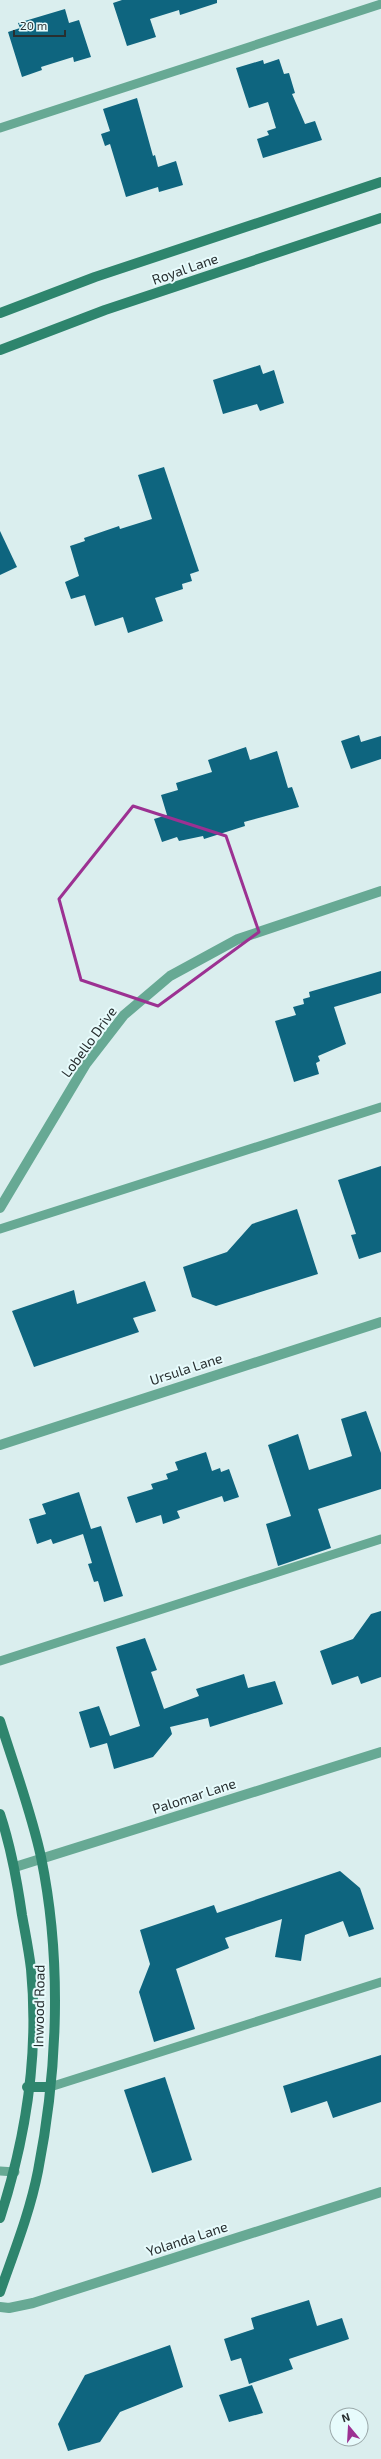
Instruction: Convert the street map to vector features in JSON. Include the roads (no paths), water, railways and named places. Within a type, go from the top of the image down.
[{"type":"main road","name":"Royal Lane","points":[[0,313],[95,277],[381,182]]},
{"type":"main road","name":"Royal Lane","points":[[0,350],[106,310],[381,218]]},
{"type":"main road","name":"Inwood Road","points":[[0,1721],[36,1834],[41,1859],[54,1954],[55,2008],[50,2088],[38,2171],[25,2220],[0,2292]]},
{"type":"main road","name":"Inwood Road","points":[[0,1814],[15,1867],[31,1969],[33,2034],[22,2136],[14,2172],[0,2218]]},
{"type":"main road","points":[[27,2087],[50,2088]]},
{"type":"street","name":"Lobello Drive","points":[[0,1208],[86,1064],[124,1015],[170,976],[238,939],[381,891]]},
{"type":"street","name":"Ursula Lane","points":[[0,1445],[381,1322]]},
{"type":"street","name":"Palomar Lane","points":[[15,1867],[381,1752]]},
{"type":"street","name":"Yolanda Lane","points":[[0,2307],[9,2308],[33,2303],[381,2192]]},
{"type":"lane","points":[[0,128],[381,4]]},
{"type":"lane","points":[[0,1229],[381,1107]]},
{"type":"lane","points":[[0,1661],[381,1539]]},
{"type":"lane","points":[[50,2088],[381,1982]]},
{"type":"lane","points":[[0,2171],[14,2172]]}]
